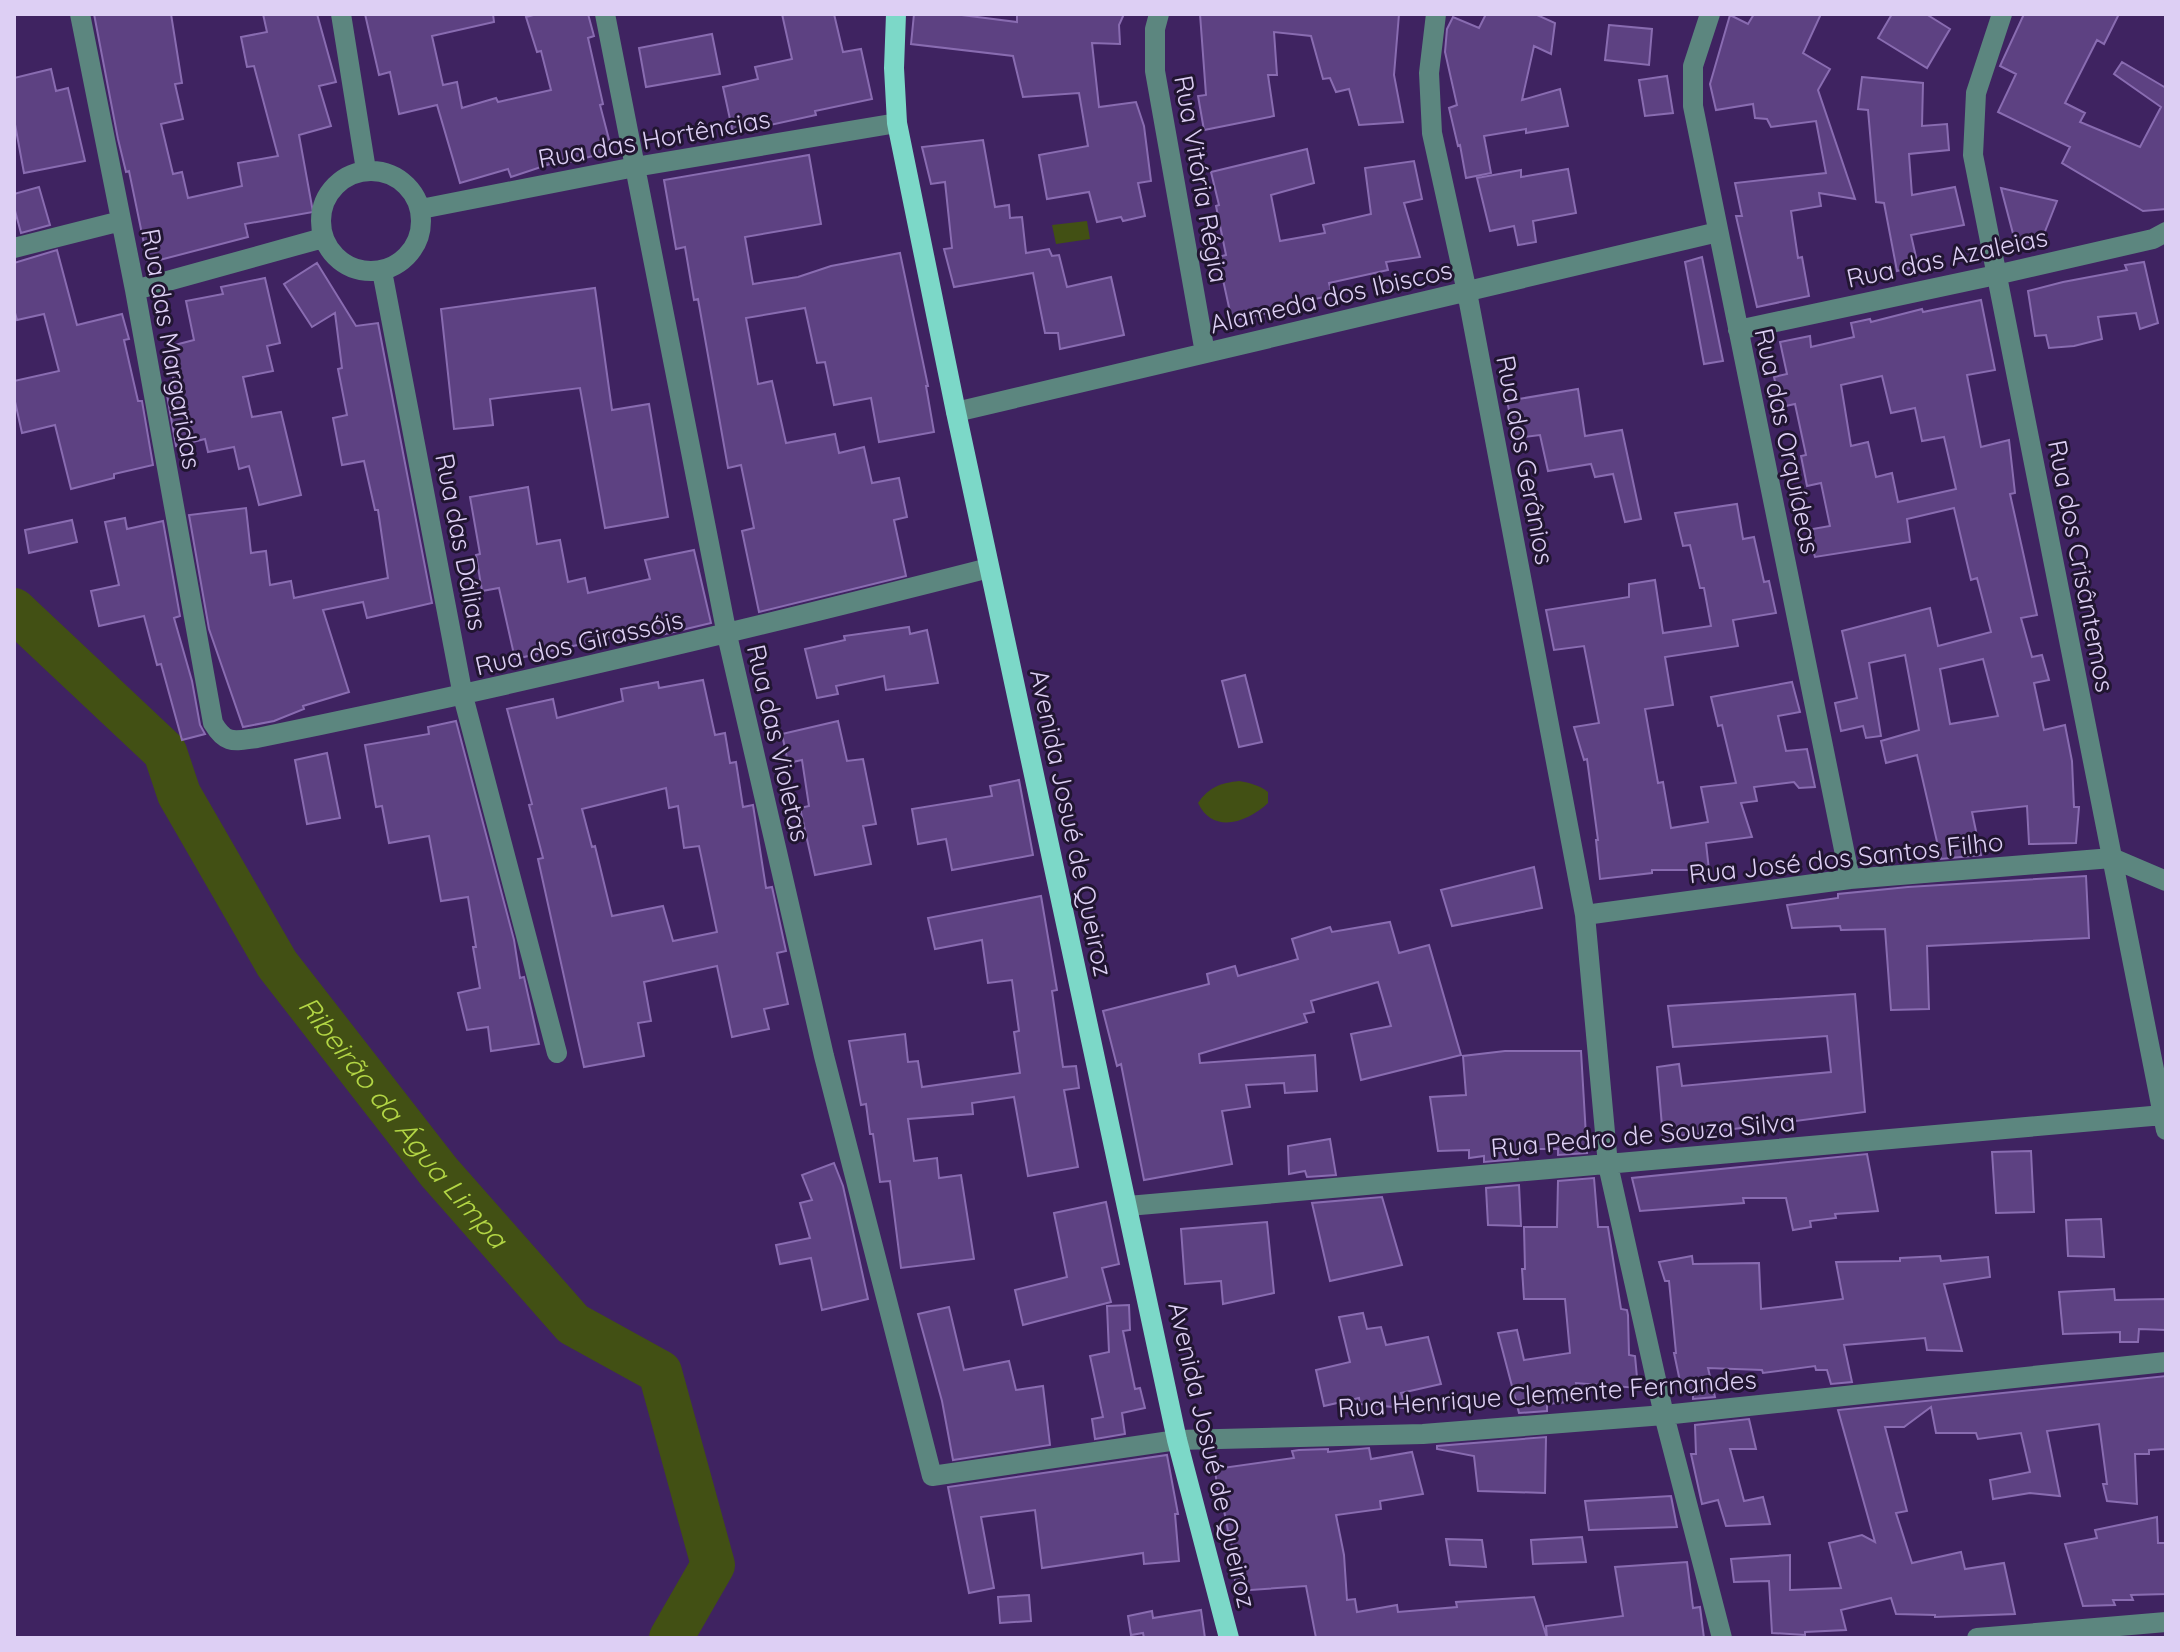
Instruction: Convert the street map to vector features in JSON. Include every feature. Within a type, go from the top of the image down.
[{"type":"main road","name":"Avenida Josué de Queiroz","points":[[896,14],[894,68],[897,123],[956,412],[1177,1440],[1229,1638]]},
{"type":"street","name":"Rua das Margaridas","points":[[80,14],[135,290],[208,694]]},
{"type":"street","points":[[341,14],[366,170]]},
{"type":"street","name":"Rua das Violetas","points":[[605,14],[727,635],[824,1056],[932,1476]]},
{"type":"street","name":"Rua Vitória Régia","points":[[1159,14],[1155,29],[1155,71],[1205,353]]},
{"type":"street","name":"Rua dos Gerânios","points":[[1436,14],[1429,73],[1432,133],[1467,292],[1585,915],[1608,1165],[1664,1415],[1722,1638]]},
{"type":"street","name":"Rua das Orquídeas","points":[[1710,14],[1693,66],[1693,106],[1850,879]]},
{"type":"street","name":"Rua dos Crisântemos","points":[[2002,14],[1976,93],[1973,155],[2164,1122]]},
{"type":"street","name":"Rua das Hortências","points":[[421,209],[635,167],[897,123]]},
{"type":"street","points":[[366,170],[390,174],[403,182],[414,194],[421,209],[421,229],[414,248],[401,262],[382,271],[353,269],[330,251],[323,238],[321,212],[330,191],[347,176],[366,170]]},
{"type":"street","points":[[14,248],[121,221]]},
{"type":"street","name":"Alameda dos Ibiscos","points":[[956,412],[1718,232]]},
{"type":"street","name":"Rua das Azaleias","points":[[1738,330],[1996,275],[2153,239],[2166,232]]},
{"type":"street","points":[[135,290],[323,238]]},
{"type":"street","name":"Rua das Dálias","points":[[382,271],[463,696],[557,1053]]},
{"type":"street","name":"Rua dos Girassóis","points":[[208,694],[213,723],[220,736],[233,741],[257,738],[463,696],[727,635],[989,568]]},
{"type":"street","points":[[2112,858],[2166,881]]},
{"type":"street","name":"Rua José dos Santos Filho","points":[[1585,915],[1850,879],[2112,858]]},
{"type":"street","name":"Rua Pedro de Souza Silva","points":[[1128,1206],[2164,1122]]},
{"type":"street","name":"Rua Henrique Clemente Fernandes","points":[[932,1476],[1177,1440],[1423,1434],[1664,1415],[2166,1362]]},
{"type":"street","points":[[1977,1638],[2166,1622]]},
{"type":"shaded area","points":[[1087,221],[1090,239],[1056,244],[1052,225]]},
{"type":"shaded area","points":[[1239,781],[1268,792],[1268,803],[1251,816],[1231,822],[1212,819],[1204,813],[1198,803],[1207,793],[1221,785]]},
{"type":"building","points":[[94,14],[171,14],[182,83],[175,84],[183,119],[161,124],[173,174],[182,172],[188,198],[242,186],[238,163],[278,156],[254,66],[247,67],[241,37],[267,32],[263,14],[317,14],[336,82],[319,86],[331,126],[299,135],[313,212],[245,224],[248,237],[148,263],[129,171],[126,172],[118,139]]},
{"type":"building","points":[[365,14],[493,14],[494,22],[432,36],[443,85],[457,82],[462,108],[496,98],[498,102],[551,90],[541,51],[537,52],[526,17],[537,14],[588,14],[594,36],[588,38],[612,151],[566,163],[565,159],[511,177],[508,169],[460,183],[437,105],[399,114],[390,72],[379,75]]},
{"type":"building","points":[[782,14],[834,14],[843,52],[861,49],[872,99],[733,133],[723,87],[758,79],[755,67],[792,59]]},
{"type":"building","points":[[914,14],[954,14],[1017,22],[1017,14],[1124,14],[1119,25],[1120,44],[1092,43],[1099,107],[1136,102],[1144,126],[1151,181],[1138,183],[1145,216],[1097,222],[1089,192],[1047,199],[1039,155],[1088,146],[1079,93],[1023,97],[1013,56],[911,44]]},
{"type":"building","points":[[1200,14],[1399,14],[1394,75],[1403,122],[1359,125],[1349,89],[1336,92],[1330,78],[1323,79],[1311,36],[1274,32],[1277,75],[1268,75],[1274,116],[1204,130],[1198,96],[1206,95]]},
{"type":"building","points":[[1486,14],[1535,14],[1555,23],[1551,54],[1534,46],[1522,100],[1560,89],[1568,126],[1484,136],[1491,173],[1466,178],[1449,108],[1457,105],[1445,52],[1447,29],[1453,17],[1479,28]]},
{"type":"building","points":[[1754,14],[1821,14],[1803,53],[1830,69],[1818,90],[1855,199],[1819,193],[1821,206],[1791,211],[1798,258],[1802,257],[1809,296],[1757,307],[1736,216],[1742,216],[1735,183],[1826,173],[1816,121],[1771,127],[1767,119],[1755,118],[1753,104],[1716,110],[1710,84],[1730,15],[1748,24]]},
{"type":"building","points":[[1892,14],[1926,14],[1950,29],[1927,68],[1878,38]]},
{"type":"building","points":[[2024,14],[2119,14],[2104,44],[2097,40],[2065,103],[2085,113],[2080,122],[2140,147],[2161,107],[2114,74],[2122,62],[2166,88],[2166,209],[2143,211],[2062,163],[2070,147],[1998,112],[2016,74],[2000,66]]},
{"type":"building","points":[[1609,25],[1652,29],[1649,65],[1605,60]]},
{"type":"building","points":[[712,34],[720,74],[646,87],[639,48]]},
{"type":"building","points":[[51,69],[56,91],[68,88],[85,161],[24,173],[14,119],[14,78]]},
{"type":"building","points":[[1667,76],[1673,113],[1645,116],[1639,80]]},
{"type":"building","points":[[1862,77],[1923,83],[1922,126],[1947,124],[1949,150],[1909,154],[1912,195],[1955,187],[1964,225],[1911,235],[1918,266],[1897,271],[1884,203],[1876,202],[1868,110],[1858,109]]},
{"type":"building","points":[[983,140],[995,207],[1009,205],[1010,218],[1022,217],[1026,253],[1049,249],[1052,256],[1059,255],[1067,287],[1111,277],[1124,335],[1060,349],[1058,333],[1045,333],[1033,273],[954,287],[944,249],[952,248],[945,182],[931,184],[922,147]]},
{"type":"building","points":[[1307,149],[1314,183],[1271,195],[1280,241],[1325,233],[1323,225],[1371,214],[1365,168],[1414,161],[1422,199],[1404,203],[1420,257],[1386,262],[1388,270],[1329,283],[1332,295],[1232,321],[1218,257],[1226,255],[1211,172]]},
{"type":"building","points":[[809,155],[821,224],[745,237],[753,284],[798,277],[831,266],[900,253],[928,386],[934,432],[879,442],[871,398],[834,405],[825,362],[817,363],[805,308],[746,318],[758,384],[772,381],[786,443],[835,434],[839,453],[864,447],[872,483],[899,478],[907,517],[894,520],[906,576],[759,612],[742,531],[754,528],[741,465],[728,468],[698,299],[694,300],[685,247],[676,249],[664,180]]},
{"type":"building","points":[[1568,169],[1576,213],[1533,221],[1536,242],[1518,245],[1514,226],[1490,231],[1477,178],[1521,170],[1521,177]]},
{"type":"building","points":[[39,187],[50,225],[21,233],[14,194]]},
{"type":"building","points":[[2001,188],[2057,201],[2042,239],[2016,245]]},
{"type":"building","points":[[57,250],[77,325],[122,314],[129,339],[124,340],[138,401],[142,401],[153,465],[71,489],[55,425],[22,433],[14,397],[14,381],[59,371],[44,314],[17,320],[14,309],[14,263]]},
{"type":"building","points":[[1702,257],[1723,361],[1704,364],[1685,262]]},
{"type":"building","points":[[2144,262],[2158,323],[2140,329],[2136,313],[2098,317],[2102,339],[2074,346],[2049,348],[2046,335],[2035,336],[2028,291],[2127,270],[2125,265]]},
{"type":"building","points":[[317,263],[356,326],[378,323],[432,603],[367,618],[363,602],[323,610],[349,692],[303,706],[304,709],[274,721],[243,727],[209,629],[189,515],[246,508],[251,553],[266,551],[270,585],[291,581],[294,598],[388,578],[378,510],[375,510],[364,461],[342,465],[333,418],[347,415],[338,369],[342,368],[335,313],[312,327],[284,284]]},
{"type":"building","points":[[265,278],[280,343],[267,346],[273,371],[243,377],[252,417],[281,412],[301,495],[259,505],[249,466],[239,469],[234,447],[208,452],[205,439],[176,446],[167,395],[176,393],[167,347],[194,340],[186,301],[223,294],[221,287]]},
{"type":"building","points":[[595,288],[612,410],[649,404],[668,517],[605,528],[580,388],[490,399],[493,425],[454,429],[441,309]]},
{"type":"building","points":[[1981,300],[1995,370],[1967,375],[1981,447],[2009,440],[2015,493],[2010,494],[2037,615],[2021,618],[2032,657],[2042,655],[2049,680],[2034,683],[2044,730],[2065,725],[2072,761],[2074,807],[2079,807],[2076,843],[2029,844],[2027,806],[1972,812],[1981,855],[1941,859],[1917,755],[1886,763],[1881,741],[1919,730],[1905,655],[1869,663],[1881,736],[1866,738],[1863,726],[1841,731],[1835,703],[1857,698],[1842,631],[1930,608],[1938,646],[1991,632],[1977,578],[1971,580],[1954,508],[1907,519],[1910,542],[1815,557],[1807,530],[1830,526],[1821,483],[1807,486],[1801,456],[1806,455],[1795,404],[1781,407],[1774,377],[1787,374],[1780,342],[1810,336],[1811,347],[1854,337],[1851,323],[1870,319],[1871,322],[1922,309],[1923,312]],"holes":[[[1882,376],[1891,413],[1915,408],[1922,441],[1944,437],[1956,489],[1898,502],[1892,473],[1876,477],[1868,442],[1851,446],[1841,385]],[[1983,659],[1998,716],[1950,724],[1940,669]]]},
{"type":"building","points":[[1578,389],[1585,436],[1622,430],[1641,519],[1625,522],[1613,474],[1595,477],[1591,464],[1548,471],[1540,435],[1515,438],[1507,401]]},
{"type":"building","points":[[528,487],[537,544],[560,540],[568,582],[585,578],[588,593],[650,579],[645,560],[694,550],[711,623],[661,635],[660,631],[619,640],[618,636],[515,659],[499,588],[482,591],[476,555],[480,554],[470,497]]},
{"type":"building","points":[[1737,504],[1743,539],[1754,537],[1764,582],[1769,581],[1776,613],[1733,620],[1738,646],[1665,657],[1673,705],[1645,709],[1658,783],[1663,782],[1671,828],[1708,822],[1701,787],[1736,783],[1722,725],[1718,726],[1711,697],[1792,682],[1800,712],[1778,716],[1786,751],[1807,749],[1815,787],[1799,788],[1794,782],[1754,787],[1757,801],[1741,803],[1752,837],[1706,843],[1709,870],[1652,870],[1652,873],[1600,879],[1587,759],[1584,760],[1574,727],[1599,723],[1584,646],[1554,650],[1546,610],[1629,597],[1629,584],[1655,580],[1663,633],[1711,626],[1704,588],[1700,588],[1690,545],[1683,546],[1675,513]]},
{"type":"building","points":[[125,518],[127,529],[163,521],[180,616],[174,618],[192,681],[200,725],[205,734],[182,740],[144,616],[99,626],[91,591],[119,585],[105,522]]},
{"type":"building","points":[[72,520],[77,542],[29,553],[25,530]]},
{"type":"building","points":[[909,627],[910,634],[927,630],[938,683],[886,690],[884,676],[836,686],[838,694],[817,698],[805,649],[845,640],[844,636]]},
{"type":"building","points":[[1245,675],[1262,742],[1239,747],[1222,681]]},
{"type":"building","points":[[703,680],[715,735],[725,733],[730,763],[736,762],[743,807],[753,805],[766,888],[772,887],[786,951],[777,953],[788,1004],[764,1009],[769,1029],[732,1037],[717,966],[644,982],[651,1021],[638,1023],[644,1056],[584,1067],[538,859],[543,858],[529,805],[532,804],[507,709],[553,699],[557,718],[623,701],[621,689],[658,682],[659,688]],"holes":[[[666,788],[669,808],[678,806],[684,848],[699,846],[717,932],[673,941],[663,906],[612,916],[595,846],[592,847],[582,809]]]},
{"type":"building","points":[[456,721],[539,1044],[491,1051],[488,1027],[467,1030],[458,993],[480,988],[468,897],[441,901],[429,836],[389,843],[382,806],[376,807],[365,745],[429,734],[428,727]]},
{"type":"building","points":[[838,721],[847,761],[863,759],[876,824],[863,826],[871,864],[815,875],[800,808],[809,806],[802,760],[788,763],[782,734]]},
{"type":"building","points":[[327,753],[340,818],[307,824],[295,760]]},
{"type":"building","points":[[1019,780],[1033,855],[952,870],[946,839],[918,844],[912,809],[992,796],[990,786]]},
{"type":"building","points":[[1534,867],[1542,908],[1452,926],[1441,890]]},
{"type":"building","points":[[2086,876],[2089,938],[1927,946],[1929,1009],[1891,1010],[1885,929],[1841,930],[1840,926],[1792,928],[1787,905],[1838,898],[1838,894],[1908,887]]},
{"type":"building","points":[[1041,896],[1057,990],[1052,991],[1063,1067],[1076,1066],[1079,1088],[1064,1090],[1078,1167],[1028,1176],[1014,1097],[972,1103],[973,1114],[908,1119],[914,1161],[937,1158],[939,1178],[961,1175],[974,1259],[901,1268],[890,1181],[880,1182],[873,1134],[870,1134],[866,1104],[861,1105],[849,1041],[905,1034],[908,1062],[918,1061],[922,1087],[1020,1073],[1014,1032],[1019,1031],[1012,980],[988,983],[982,940],[935,949],[928,918]]},
{"type":"building","points":[[1390,922],[1399,953],[1429,945],[1461,1055],[1361,1080],[1351,1034],[1391,1026],[1378,982],[1311,1001],[1314,1012],[1304,1014],[1307,1022],[1199,1054],[1200,1063],[1315,1055],[1317,1091],[1285,1093],[1284,1083],[1246,1085],[1250,1107],[1222,1111],[1232,1164],[1144,1180],[1121,1064],[1117,1066],[1103,1011],[1209,984],[1207,974],[1235,966],[1238,976],[1298,959],[1292,939],[1330,927],[1332,932]]},
{"type":"building","points":[[1855,994],[1865,1112],[1663,1138],[1657,1067],[1679,1064],[1682,1086],[1831,1072],[1827,1036],[1673,1047],[1668,1006]]},
{"type":"building","points":[[1505,1051],[1581,1051],[1587,1153],[1558,1155],[1558,1149],[1517,1149],[1518,1159],[1484,1162],[1484,1156],[1469,1158],[1469,1150],[1438,1151],[1430,1097],[1466,1095],[1463,1056]]},
{"type":"building","points":[[1330,1139],[1336,1175],[1307,1177],[1305,1171],[1289,1174],[1288,1146]]},
{"type":"building","points":[[2031,1151],[2034,1212],[1996,1213],[1992,1152]]},
{"type":"building","points":[[1867,1154],[1878,1211],[1835,1214],[1836,1218],[1810,1221],[1811,1227],[1793,1230],[1786,1198],[1743,1198],[1744,1203],[1640,1211],[1632,1178]]},
{"type":"building","points":[[834,1163],[843,1186],[868,1299],[822,1310],[811,1258],[780,1264],[776,1245],[810,1238],[800,1203],[812,1200],[802,1175]]},
{"type":"building","points":[[1594,1178],[1598,1227],[1608,1227],[1621,1309],[1627,1310],[1628,1315],[1629,1355],[1635,1356],[1638,1388],[1576,1383],[1578,1401],[1547,1404],[1547,1411],[1519,1413],[1498,1333],[1517,1330],[1524,1360],[1570,1353],[1565,1299],[1524,1299],[1524,1227],[1557,1227],[1558,1181]]},
{"type":"building","points":[[1519,1185],[1521,1226],[1488,1225],[1486,1188]]},
{"type":"building","points":[[1382,1197],[1402,1265],[1330,1281],[1312,1203]]},
{"type":"building","points":[[1106,1202],[1119,1264],[1102,1268],[1111,1302],[1023,1325],[1015,1290],[1067,1277],[1054,1213]]},
{"type":"building","points":[[2101,1219],[2104,1257],[2068,1256],[2066,1220]]},
{"type":"building","points":[[1267,1222],[1274,1293],[1223,1304],[1221,1281],[1185,1284],[1181,1229]]},
{"type":"building","points":[[1692,1256],[1693,1264],[1759,1263],[1761,1309],[1843,1299],[1836,1262],[1900,1261],[1900,1258],[1940,1256],[1941,1261],[1988,1257],[1990,1277],[1944,1284],[1962,1351],[1927,1350],[1925,1338],[1844,1345],[1852,1382],[1831,1384],[1827,1370],[1816,1370],[1815,1366],[1763,1373],[1762,1370],[1708,1368],[1715,1397],[1693,1399],[1693,1389],[1682,1391],[1674,1353],[1669,1281],[1665,1281],[1659,1262]]},
{"type":"building","points":[[2114,1289],[2115,1300],[2166,1299],[2166,1330],[2139,1329],[2138,1342],[2120,1342],[2120,1332],[2063,1334],[2059,1292]]},
{"type":"building","points":[[1129,1305],[1130,1330],[1123,1331],[1135,1389],[1140,1388],[1145,1408],[1122,1413],[1125,1434],[1095,1439],[1092,1419],[1103,1417],[1090,1356],[1109,1352],[1107,1306]]},
{"type":"building","points":[[949,1307],[964,1370],[1009,1361],[1016,1390],[1043,1386],[1050,1445],[953,1460],[942,1401],[918,1314]]},
{"type":"building","points":[[1363,1313],[1367,1329],[1381,1327],[1386,1345],[1428,1337],[1441,1384],[1401,1393],[1406,1408],[1360,1404],[1359,1398],[1324,1406],[1316,1370],[1350,1362],[1339,1317]]},
{"type":"building","points":[[2166,1376],[2166,1449],[2135,1454],[2137,1504],[2107,1501],[2099,1424],[2047,1431],[2060,1496],[2030,1493],[1993,1499],[1990,1480],[2030,1472],[2021,1433],[1978,1439],[1976,1433],[1936,1433],[1931,1407],[1904,1427],[1885,1427],[1907,1511],[1896,1513],[1912,1563],[1961,1552],[1965,1569],[2004,1563],[2015,1614],[1935,1617],[1896,1614],[1891,1598],[1841,1610],[1846,1630],[1805,1632],[1805,1635],[1772,1633],[1769,1581],[1734,1582],[1731,1559],[1790,1555],[1790,1590],[1841,1588],[1829,1543],[1862,1535],[1875,1542],[1838,1410]]},
{"type":"building","points":[[1749,1419],[1756,1449],[1730,1449],[1744,1501],[1763,1497],[1770,1524],[1726,1526],[1718,1500],[1702,1504],[1691,1454],[1696,1454],[1695,1425]]},
{"type":"building","points":[[1546,1437],[1545,1493],[1478,1491],[1474,1456],[1437,1449],[1437,1446]]},
{"type":"building","points":[[1369,1448],[1371,1459],[1412,1452],[1423,1494],[1380,1501],[1381,1509],[1336,1515],[1344,1555],[1347,1600],[1355,1599],[1357,1612],[1397,1605],[1398,1612],[1457,1607],[1456,1602],[1534,1597],[1547,1638],[1316,1638],[1306,1586],[1236,1591],[1230,1531],[1221,1495],[1218,1495],[1215,1469],[1294,1458],[1292,1451],[1299,1450],[1328,1449],[1328,1452]]},
{"type":"building","points":[[1167,1455],[1178,1514],[1175,1514],[1179,1561],[1144,1564],[1143,1553],[1042,1568],[1035,1510],[981,1517],[994,1588],[969,1593],[948,1487]]},
{"type":"building","points":[[1671,1496],[1677,1527],[1589,1530],[1585,1501]]},
{"type":"building","points":[[2157,1517],[2158,1543],[2166,1543],[2166,1594],[2131,1595],[2133,1600],[2113,1600],[2115,1605],[2083,1606],[2065,1544],[2097,1538],[2095,1530]]},
{"type":"building","points":[[1582,1537],[1586,1562],[1533,1564],[1531,1540]]},
{"type":"building","points":[[1446,1539],[1482,1540],[1486,1567],[1450,1565]]},
{"type":"building","points":[[1687,1562],[1693,1608],[1700,1607],[1704,1638],[1547,1638],[1546,1626],[1623,1616],[1615,1567]]},
{"type":"building","points":[[1029,1595],[1031,1621],[1000,1623],[998,1597]]},
{"type":"building","points":[[1201,1610],[1205,1638],[1144,1638],[1143,1633],[1131,1635],[1128,1616],[1152,1611],[1153,1618]]},
{"type":"waterway","name":"Ribeirão da Água Limpa","points":[[14,610],[165,752],[179,794],[277,964],[439,1172],[573,1324],[660,1372],[713,1565],[671,1638]]}]
